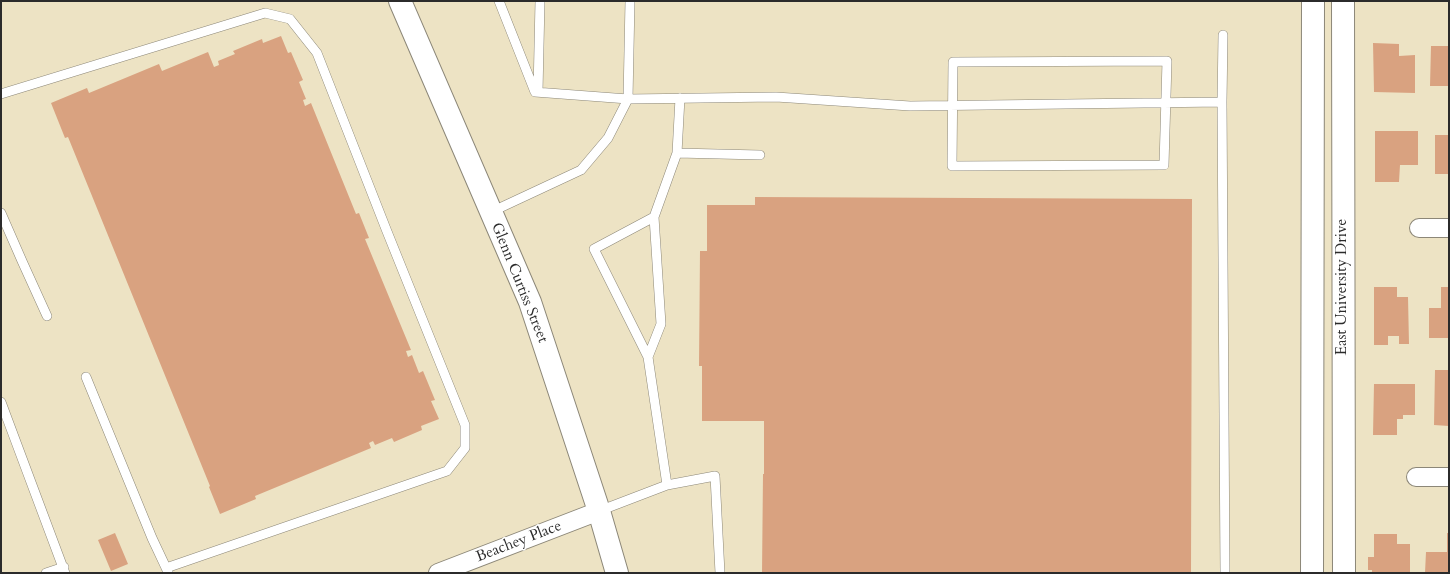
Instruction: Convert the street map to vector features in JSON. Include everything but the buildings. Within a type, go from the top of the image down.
[{"type":"street","name":"Glenn Curtiss Street","points":[[400,1],[530,302],[599,510],[618,573]]},
{"type":"street","name":"East University Drive","points":[[1312,573],[1313,1]]},
{"type":"street","name":"East University Drive","points":[[1343,1],[1344,573]]},
{"type":"street","points":[[1419,228],[1449,228]]},
{"type":"street","points":[[1416,477],[1449,477]]},
{"type":"street","name":"Beachey Place","points":[[438,573],[599,510]]},
{"type":"lane","points":[[499,1],[535,92],[628,99],[776,97],[910,106],[1222,102]]},
{"type":"lane","points":[[538,92],[540,1]]},
{"type":"lane","points":[[491,212],[581,170],[608,138],[628,99],[630,1]]},
{"type":"lane","points":[[1,94],[266,13],[290,19],[317,53],[465,424],[465,448],[447,471],[167,570],[152,538],[86,376]]},
{"type":"lane","points":[[1223,35],[1222,102],[1225,573]]},
{"type":"lane","points":[[1167,61],[1164,165],[952,166],[952,105],[952,62],[1167,61]]},
{"type":"lane","points":[[648,357],[661,324],[654,217],[677,153],[680,98]]},
{"type":"lane","points":[[677,153],[760,155]]},
{"type":"lane","points":[[1,213],[47,316]]},
{"type":"lane","points":[[654,217],[594,249],[648,357],[667,485]]},
{"type":"lane","points":[[1,402],[64,570],[46,573]]},
{"type":"lane","points":[[599,510],[667,485],[715,476],[720,573]]}]
